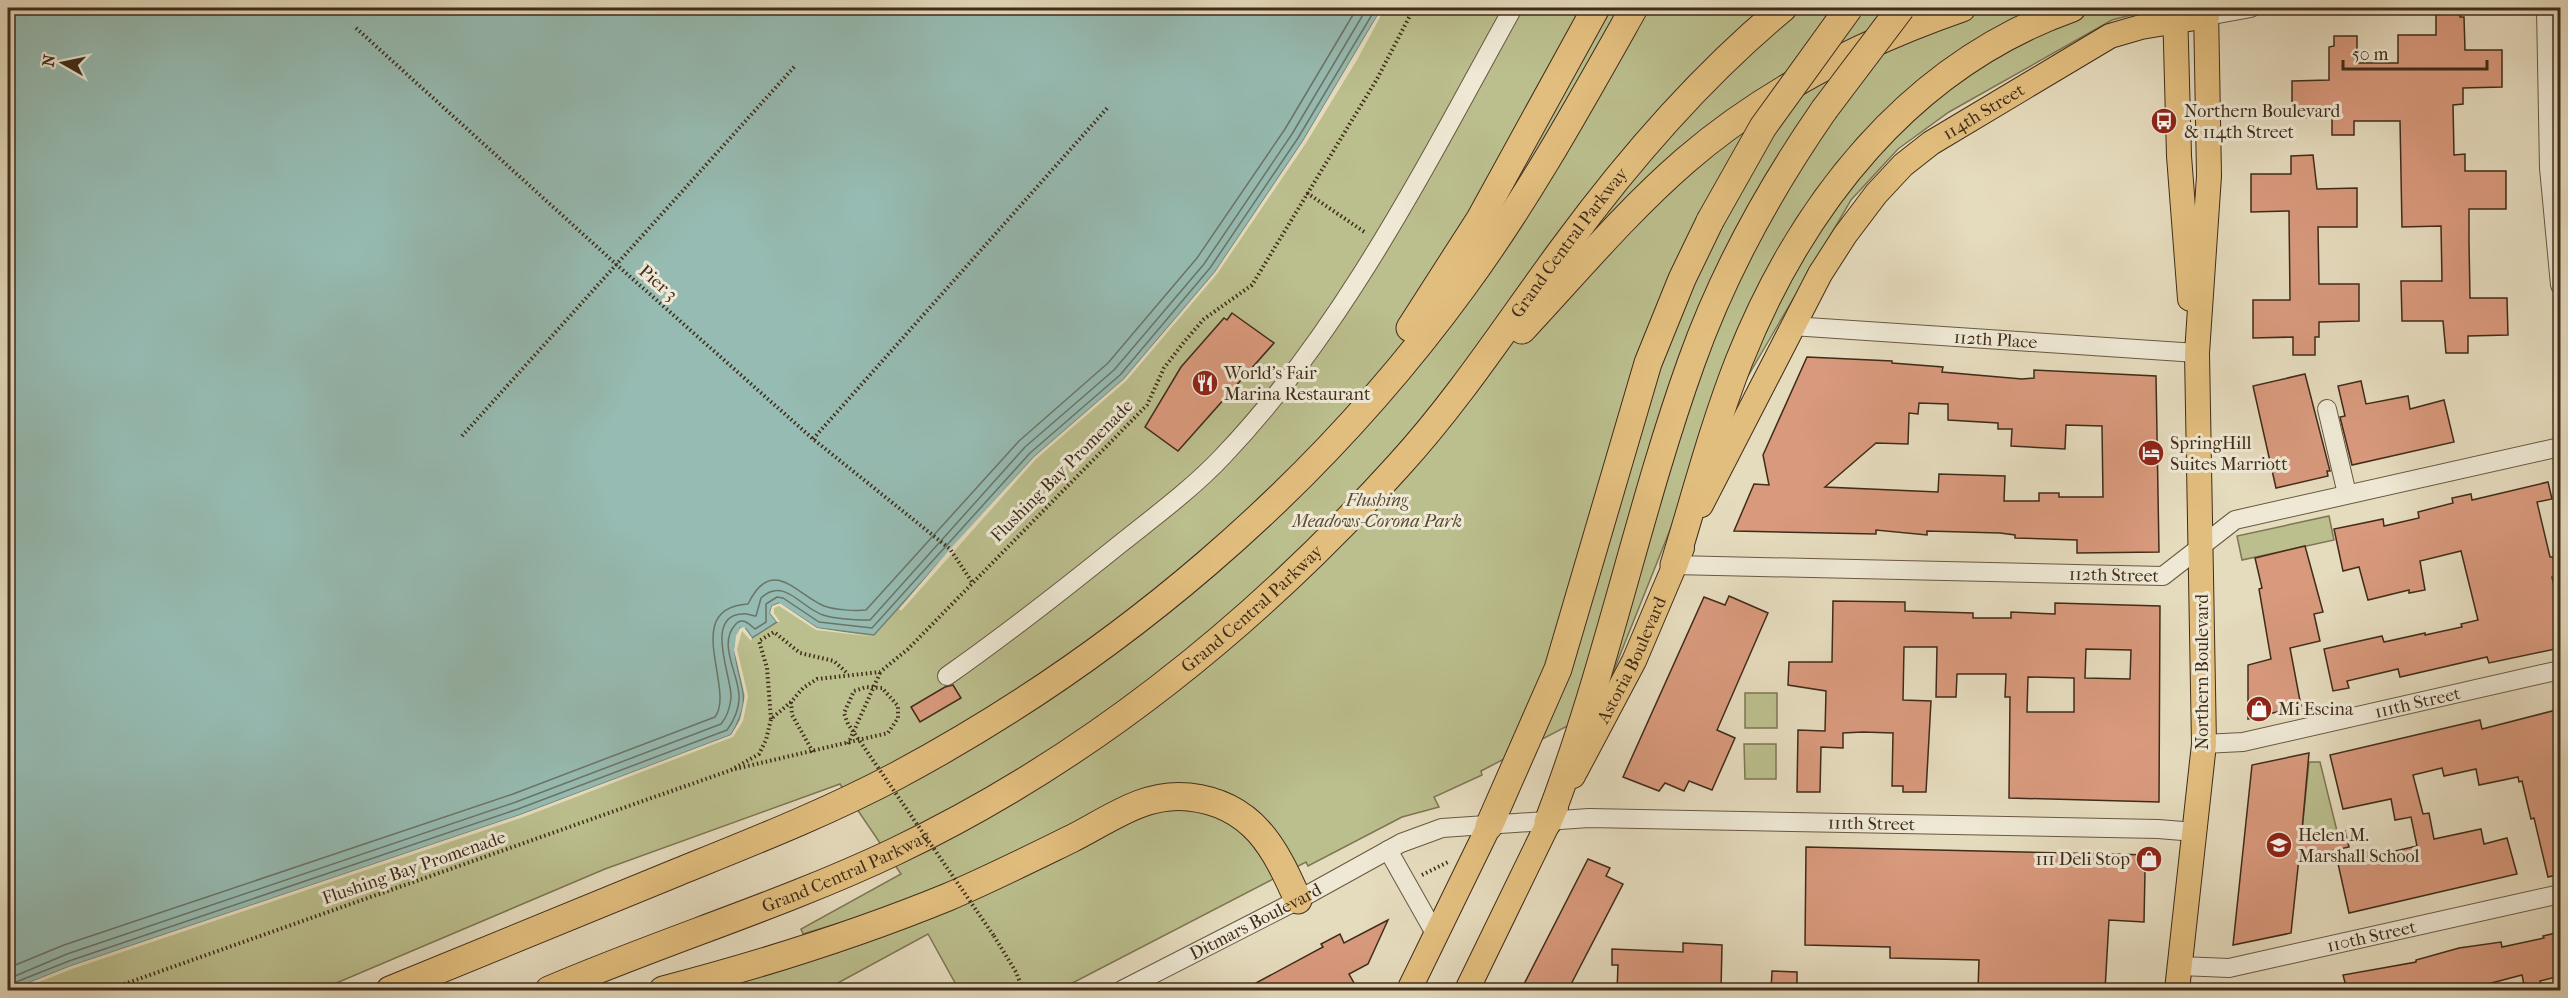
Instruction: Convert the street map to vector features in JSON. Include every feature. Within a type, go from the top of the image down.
[{"type":"highway","points":[[1209,560],[1324,441],[1408,332],[1480,219],[1596,8]]},
{"type":"highway","points":[[390,990],[767,836],[894,777],[955,744],[1044,688],[1128,628],[1209,560],[1282,494],[1329,446],[1398,369],[1442,315],[1521,200],[1634,8]]},
{"type":"highway","name":"Grand Central Parkway","points":[[549,990],[828,882],[955,822],[1045,767],[1160,687],[1244,619],[1351,516],[1451,405],[1565,246],[1651,137],[1724,60],[1783,8]]},
{"type":"highway","points":[[1489,826],[1558,669],[1648,363],[1682,279],[1710,221],[1763,127],[1849,8]]},
{"type":"highway","points":[[1548,822],[1587,711],[1677,405],[1699,342],[1745,241],[1780,178],[1824,110],[1901,8]]},
{"type":"highway","points":[[1451,405],[1653,191],[1726,128],[1823,68],[1868,46],[1962,8]]},
{"type":"highway","points":[[1674,565],[1739,361],[1776,280],[1818,207],[1875,138],[1938,81],[1999,41],[2072,8]]},
{"type":"highway","points":[[663,990],[795,952],[916,909],[1005,871],[1141,802],[1172,796],[1206,800],[1250,823],[1273,847],[1298,900]]},
{"type":"main road","name":"114th Street","points":[[1792,326],[1820,274],[1856,219],[1890,179],[1922,150],[2100,41],[2175,14],[2206,12]]},
{"type":"main road","name":"Northern Boulevard","points":[[2197,353],[2209,166],[2206,12]]},
{"type":"main road","name":"Northern Boulevard","points":[[2175,14],[2180,179],[2197,353],[2204,744],[2177,990]]},
{"type":"main road","name":"Astoria Boulevard","points":[[1467,990],[1548,822],[1621,689],[1722,460],[1792,326]]},
{"type":"main road","points":[[1409,990],[1489,826]]},
{"type":"street","points":[[947,676],[1015,629],[1203,476],[1250,425],[1300,362],[1382,243],[1513,8]]},
{"type":"street","name":"114th Street","points":[[2206,12],[2251,8]]},
{"type":"street","points":[[2546,8],[2560,285]]},
{"type":"street","name":"112th Place","points":[[1792,326],[2197,353]]},
{"type":"street","points":[[2327,409],[2347,494]]},
{"type":"street","name":"112th Street","points":[[1674,565],[2163,576],[2201,549],[2235,520],[2560,447]]},
{"type":"street","name":"111th Street","points":[[2204,744],[2243,742],[2560,670]]},
{"type":"street","name":"111th Street","points":[[1548,822],[1589,818],[2146,829],[2195,832]]},
{"type":"street","name":"Ditmars Boulevard","points":[[1122,990],[1298,900],[1420,834],[1442,828],[1548,822]]},
{"type":"street","points":[[1388,850],[1436,935]]},
{"type":"street","name":"110th Street","points":[[2180,966],[2229,968],[2560,894]]},
{"type":"path","name":"Flushing Bay Promenade","points":[[880,672],[908,649],[1147,405],[1164,368],[1204,319],[1252,285],[1377,79],[1414,8]]},
{"type":"path","name":"Pier 3","points":[[356,28],[813,439],[950,549],[972,582]]},
{"type":"path","points":[[462,436],[795,66]]},
{"type":"path","points":[[813,439],[1109,106]]},
{"type":"path","points":[[1306,193],[1382,243]]},
{"type":"path","name":"Flushing Bay Promenade","points":[[731,770],[759,754],[766,740],[771,719],[766,668],[759,641],[774,632],[800,653],[834,661],[849,674]]},
{"type":"path","points":[[771,719],[803,688],[817,679],[880,672]]},
{"type":"path","points":[[848,744],[880,672]]},
{"type":"path","name":"Flushing Bay Promenade","points":[[107,990],[731,770],[848,744],[888,733],[898,718],[898,706],[882,688],[866,687],[854,691],[844,713],[848,724],[994,936],[1023,990]]},
{"type":"path","points":[[791,702],[792,715],[813,752]]},
{"type":"path","points":[[1415,878],[1446,861],[1456,861]]},
{"type":"green space","name":"Flushing Meadows-Corona Park","points":[[1321,8],[2159,8],[2112,20],[1949,112],[1898,149],[1851,200],[1696,465],[1598,710],[1481,771],[1482,775],[1434,797],[1439,807],[1402,817],[1308,866],[1306,862],[1059,990],[959,990],[928,934],[825,990],[707,990],[902,904],[803,934],[801,929],[901,874],[840,784],[605,869],[320,990],[8,990],[8,353]]},
{"type":"green space","points":[[2329,516],[2334,540],[2242,560],[2237,536]]},
{"type":"green space","points":[[1745,693],[1777,693],[1777,728],[1745,728]]},
{"type":"green space","points":[[1744,744],[1776,744],[1776,779],[1745,779]]},
{"type":"green space","points":[[2309,762],[2320,762],[2337,831],[2302,831]]},
{"type":"water","points":[[8,8],[1382,8],[1303,141],[1215,272],[1124,379],[1034,457],[874,635],[817,628],[779,603],[772,606],[770,613],[777,622],[752,638],[746,629],[740,628],[735,649],[743,702],[738,722],[731,735],[520,815],[71,966],[8,990]]},
{"type":"pier","points":[[1382,8],[1385,8],[1357,60],[1306,143],[1217,274],[1126,381],[1036,459],[901,611],[899,609],[950,549],[1034,457],[1124,379],[1215,272],[1303,141]]},
{"type":"pier","points":[[780,603],[817,628],[876,637],[816,630],[779,606],[774,608],[774,613],[780,622],[777,622],[770,613],[772,606]]},
{"type":"pier","points":[[744,627],[752,638],[751,641],[742,631],[737,649],[748,696],[743,721],[733,737],[521,818],[72,969],[19,990],[11,990],[71,966],[520,815],[731,735],[740,720],[745,696],[734,650],[736,636],[740,628]]},
{"type":"building","points":[[2436,8],[2459,8],[2460,17],[2464,17],[2465,50],[2502,50],[2502,87],[2463,88],[2463,104],[2453,105],[2454,155],[2465,154],[2465,171],[2506,171],[2506,209],[2469,209],[2469,242],[2470,298],[2507,298],[2508,335],[2468,336],[2468,353],[2446,353],[2443,321],[2402,321],[2401,281],[2442,281],[2441,226],[2402,227],[2400,121],[2354,121],[2354,135],[2332,135],[2332,117],[2292,118],[2292,81],[2329,80],[2329,47],[2334,46],[2334,36],[2357,36],[2357,63],[2398,63],[2398,35],[2436,35]]},
{"type":"building","points":[[2313,155],[2317,189],[2357,188],[2357,227],[2318,227],[2319,284],[2359,284],[2359,321],[2319,322],[2319,337],[2315,337],[2315,355],[2293,355],[2293,337],[2253,338],[2253,300],[2290,300],[2289,211],[2251,212],[2251,174],[2291,174],[2291,156]]},
{"type":"building","name":"World's Fair Marina Restaurant","points":[[1232,313],[1274,343],[1178,451],[1145,427],[1181,367],[1224,318],[1227,320]]},
{"type":"building","points":[[1807,357],[1892,361],[1892,363],[1943,367],[1942,372],[2022,379],[2034,378],[2034,370],[2156,376],[2159,552],[2077,553],[2077,540],[2015,538],[2015,535],[2000,533],[1927,531],[1927,535],[1876,530],[1876,534],[1734,531],[1754,484],[1769,485],[1763,455]],"holes":[[[1919,403],[1948,404],[1948,420],[1998,423],[1998,429],[2012,429],[2011,446],[2065,449],[2066,425],[2102,426],[2103,497],[2059,497],[2059,493],[2039,493],[2039,501],[2004,501],[2005,476],[1939,474],[1938,492],[1825,487],[1876,443],[1908,444],[1909,413],[1918,414]]]},
{"type":"building","points":[[2305,374],[2330,471],[2327,471],[2328,476],[2276,488],[2253,386]]},
{"type":"building","points":[[2361,381],[2366,404],[2408,396],[2410,409],[2444,400],[2454,442],[2352,465],[2340,417],[2345,416],[2338,386]]},
{"type":"building","points":[[2548,482],[2552,499],[2537,502],[2550,557],[2553,557],[2557,576],[2552,577],[2560,613],[2560,648],[2489,663],[2487,657],[2400,677],[2398,669],[2347,681],[2349,688],[2333,691],[2324,649],[2382,636],[2384,642],[2425,633],[2425,635],[2462,627],[2461,624],[2478,620],[2461,551],[2420,561],[2425,590],[2409,593],[2409,590],[2368,600],[2359,567],[2343,571],[2334,529],[2383,519],[2384,526],[2419,518],[2418,512],[2453,503],[2452,498],[2471,494],[2472,500]]},
{"type":"building","points":[[2305,546],[2323,612],[2314,614],[2320,641],[2290,648],[2301,706],[2248,719],[2248,665],[2271,659],[2259,589],[2262,588],[2255,558]]},
{"type":"building","points":[[1729,596],[1768,613],[1717,730],[1735,738],[1712,790],[1689,781],[1684,791],[1665,783],[1659,791],[1623,777],[1704,597],[1725,605]]},
{"type":"building","points":[[1833,601],[1905,602],[1905,611],[1973,613],[1973,618],[2011,618],[2011,612],[2055,614],[2055,603],[2160,606],[2159,802],[2009,798],[2010,697],[2005,697],[2006,674],[1957,674],[1956,697],[1936,697],[1937,647],[1904,647],[1903,700],[1931,701],[1926,792],[1903,792],[1903,786],[1892,786],[1893,733],[1863,732],[1843,733],[1843,748],[1821,747],[1820,792],[1797,792],[1798,730],[1825,731],[1826,691],[1788,685],[1789,662],[1832,662]],"holes":[[[2086,649],[2131,650],[2130,679],[2085,678]],[[2028,677],[2074,678],[2074,712],[2027,712]]]},
{"type":"building","points":[[953,685],[961,698],[920,722],[911,707],[945,687]]},
{"type":"building","points":[[2560,709],[2560,874],[2548,877],[2534,818],[2531,819],[2522,781],[2519,782],[2518,777],[2479,785],[2476,769],[2444,776],[2442,768],[2413,775],[2423,814],[2429,813],[2434,839],[2481,829],[2484,844],[2507,838],[2517,874],[2349,913],[2337,859],[2377,850],[2378,855],[2417,846],[2411,817],[2395,820],[2391,799],[2343,809],[2330,755],[2480,720],[2482,729]]},
{"type":"building","name":"Helen M. Marshall School","points":[[2309,753],[2301,841],[2345,831],[2349,847],[2299,858],[2291,933],[2233,945],[2252,765]]},
{"type":"building","points":[[1806,847],[2152,855],[2151,871],[2145,871],[2144,922],[2109,920],[2105,990],[1978,990],[1979,960],[1890,958],[1890,947],[1805,945]]},
{"type":"building","points":[[1588,859],[1610,868],[1606,876],[1623,884],[1568,990],[1521,990]]},
{"type":"building","points":[[1388,920],[1368,964],[1349,974],[1358,990],[1243,990],[1323,947],[1321,944],[1340,934],[1344,943]]},
{"type":"building","points":[[2560,932],[2560,976],[2540,981],[2542,990],[2525,990],[2522,975],[2465,990],[2347,990],[2343,975],[2416,962],[2416,960],[2459,948],[2501,942],[2502,947],[2544,938],[2543,936]]},
{"type":"building","points":[[1683,943],[1722,945],[1721,990],[1617,990],[1618,965],[1612,965],[1612,949],[1683,952]]},
{"type":"building","points":[[1772,971],[1797,972],[1797,990],[1771,990]]},
{"type":"place","name":"Northern Boulevard & 114th Street","points":[[2164,121]]},
{"type":"place","name":"World's Fair Marina Restaurant","points":[[1205,383]]},
{"type":"place","name":"SpringHill Suites Marriott","points":[[2151,453]]},
{"type":"place","name":"Mi Escina","points":[[2259,709]]},
{"type":"place","name":"Helen M. Marshall School","points":[[2279,845]]},
{"type":"place","name":"111 Deli Stop","points":[[2149,859]]}]
